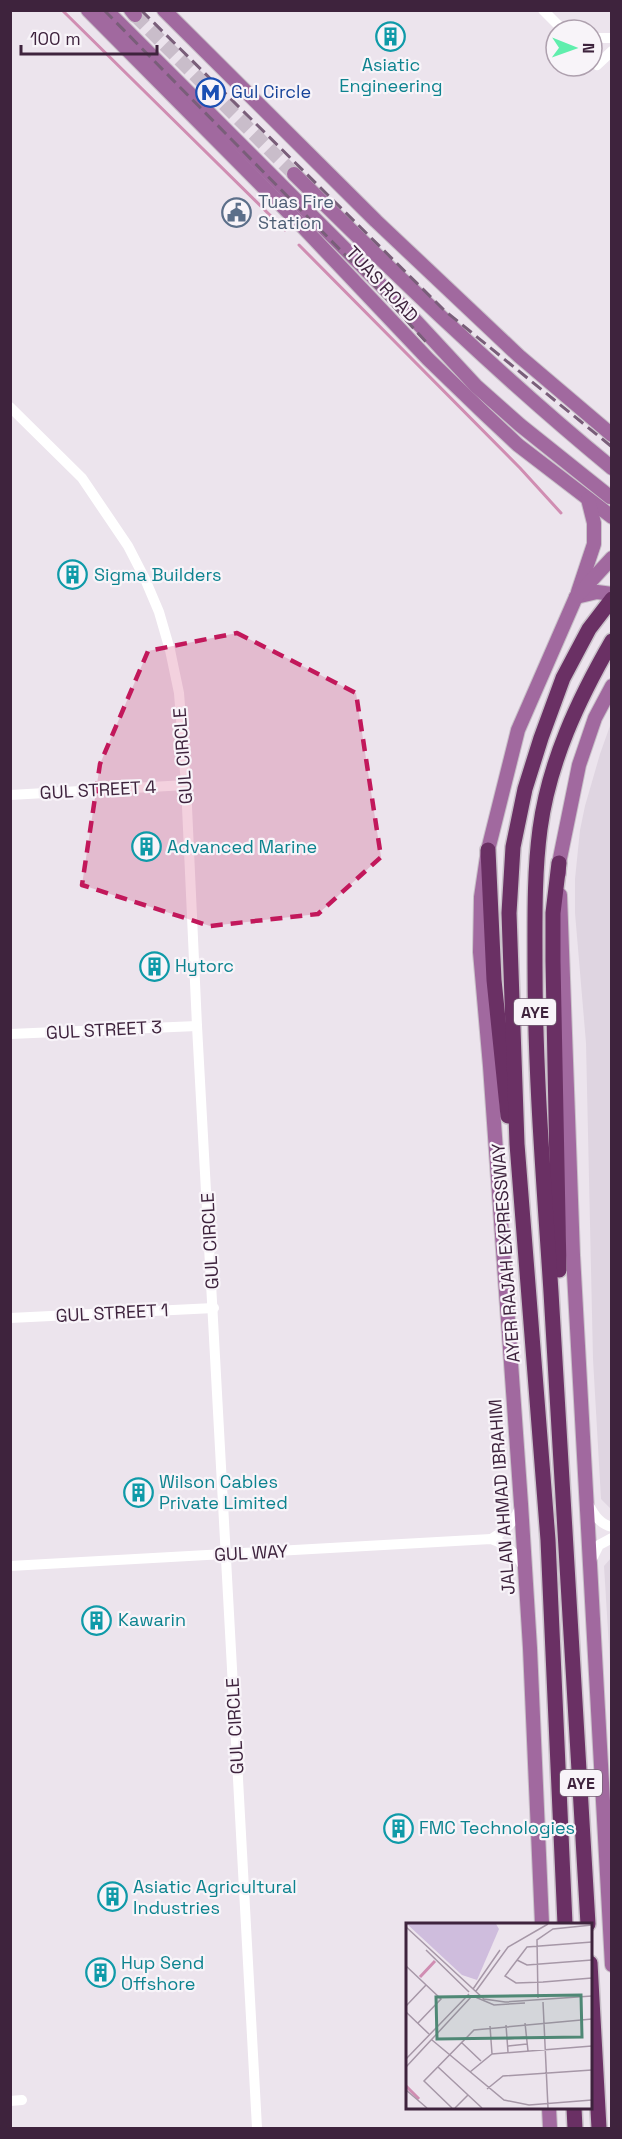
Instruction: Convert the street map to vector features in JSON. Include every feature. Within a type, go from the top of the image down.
[{"type":"highway","name":"AYER RAJAH EXPRESSWAY","points":[[565,1923],[548,1540],[517,1144],[509,913],[513,846],[525,789],[563,678],[589,629],[612,599]]},
{"type":"highway","name":"AYE","points":[[588,1923],[558,1396],[538,1102],[535,907],[540,831],[548,786],[578,704],[612,641]]},
{"type":"highway","points":[[488,850],[494,980],[505,1100],[510,1128],[517,1144]]},
{"type":"highway","points":[[558,1396],[559,1244],[553,913],[559,863]]},
{"type":"highway","points":[[592,1984],[599,2128]]},
{"type":"highway","points":[[574,2110],[574,2128]]},
{"type":"main road","name":"TUAS ROAD","points":[[88,10],[303,227],[436,367],[518,445],[612,517]]},
{"type":"main road","name":"TUAS ROAD","points":[[106,10],[400,304],[476,386],[609,497]]},
{"type":"main road","points":[[164,10],[468,309],[608,432]]},
{"type":"main road","name":"TUAS ROAD","points":[[294,174],[406,286],[546,414],[612,468]]},
{"type":"main road","points":[[576,597],[594,544],[594,523],[588,499]]},
{"type":"main road","name":"JALAN AHMAD IBRAHIM","points":[[542,1923],[521,1504],[480,952],[481,897],[488,850],[518,729],[576,597],[612,558]]},
{"type":"main road","points":[[576,597],[597,592],[612,594]]},
{"type":"main road","points":[[612,686],[596,718],[579,765],[559,863],[573,1256],[612,1965]]},
{"type":"main road","points":[[549,2109],[550,2128]]},
{"type":"street","name":"GUL CIRCLE","points":[[10,406],[82,478],[128,546],[145,579],[164,631],[179,693],[186,785],[257,2128]]},
{"type":"street","name":"GUL STREET 4","points":[[10,795],[186,785]]},
{"type":"street","name":"GUL STREET 3","points":[[10,1034],[197,1026]]},
{"type":"street","points":[[10,1308],[11,1318]]},
{"type":"street","name":"GUL STREET 1","points":[[11,1318],[214,1308]]},
{"type":"street","points":[[586,1502],[597,1519],[612,1527]]},
{"type":"street","points":[[491,1539],[506,1530],[517,1516],[521,1504]]},
{"type":"street","points":[[590,1567],[593,1554],[599,1545],[612,1538]]},
{"type":"street","points":[[491,1539],[515,1552],[525,1569]]},
{"type":"street","name":"GUL WAY","points":[[10,1566],[491,1539]]},
{"type":"highlighted area","points":[[237,633],[356,693],[381,857],[318,914],[210,926],[82,885],[100,764],[148,651]]},
{"type":"shaded area","points":[[611,723],[611,1509],[601,1499],[593,1359],[586,1043],[575,913],[575,879],[585,806]]},
{"type":"shaded area","points":[[611,1558],[611,1680],[604,1566]]},
{"type":"waterway","points":[[62,10],[285,230]]},
{"type":"waterway","points":[[299,245],[520,468],[561,513]]},
{"type":"tunnel","points":[[135,15],[294,174]]},
{"type":"railway","points":[[104,10],[365,275],[427,343]]},
{"type":"railway","points":[[141,10],[444,310],[612,447]]},
{"type":"place","name":"Asiatic Engineering","points":[[391,36]]},
{"type":"place","name":"Gul Circle","points":[[210,92]]},
{"type":"place","name":"Tuas Fire Station","points":[[237,212]]},
{"type":"place","name":"Sigma Builders","points":[[73,575]]},
{"type":"place","name":"Advanced Marine","points":[[146,847]]},
{"type":"place","name":"Hytorc","points":[[154,966]]},
{"type":"place","name":"Wilson Cables Private Limited","points":[[138,1492]]},
{"type":"place","name":"Kawarin","points":[[97,1620]]},
{"type":"place","name":"FMC Technologies","points":[[398,1828]]},
{"type":"place","name":"Asiatic Agricultural Industries","points":[[112,1897]]},
{"type":"place","name":"Hup Send Offshore","points":[[100,1973]]}]
